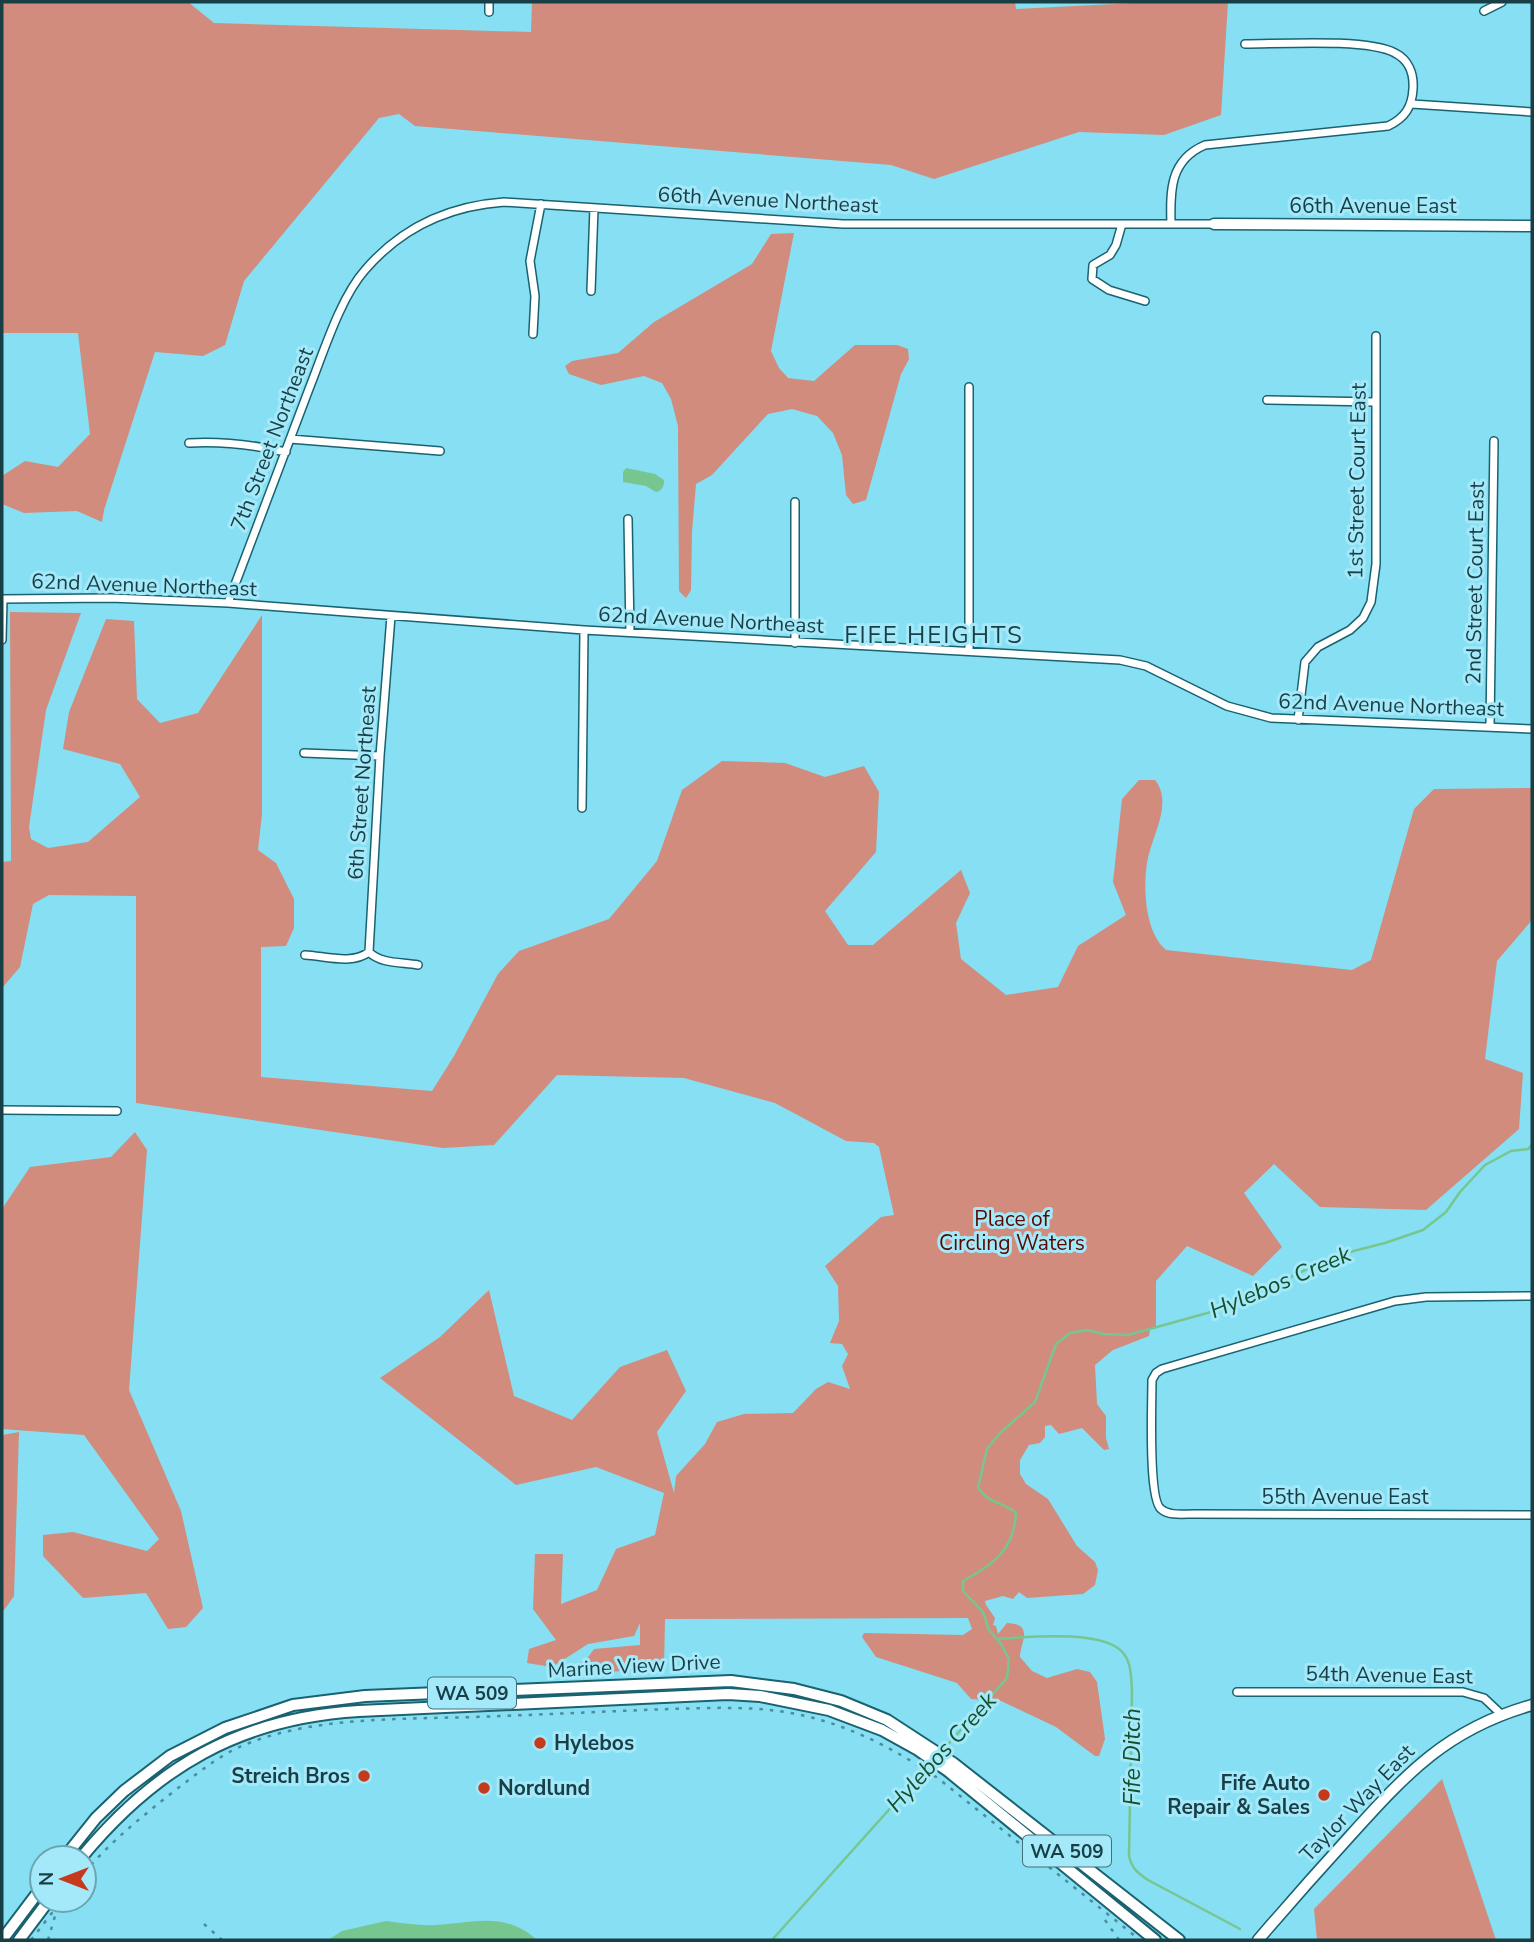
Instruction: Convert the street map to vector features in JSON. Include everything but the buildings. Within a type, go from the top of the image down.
[{"type":"main road","name":"66th Avenue East","points":[[1214,224],[1532,226]]},
{"type":"main road","name":"Marine View Drive","points":[[75,1844],[96,1818],[124,1791],[170,1756],[225,1728],[268,1712],[317,1701],[365,1696],[731,1681],[794,1689],[842,1701],[887,1720],[1179,1940]]},
{"type":"main road","name":"Marine View Drive","points":[[93,1844],[119,1815],[179,1767],[231,1739],[259,1729],[326,1713],[728,1694],[789,1701],[829,1710],[920,1746]]},
{"type":"main road","points":[[1501,1714],[1532,1705]]},
{"type":"main road","name":"Taylor Way East","points":[[1258,1940],[1408,1773],[1451,1740],[1501,1714]]},
{"type":"main road","name":"Marine View Drive","points":[[951,1767],[1155,1940]]},
{"type":"main road","points":[[2,1940],[28,1906]]},
{"type":"main road","points":[[19,1940],[38,1914]]},
{"type":"street","points":[[489,2],[489,12]]},
{"type":"street","points":[[1484,10],[1502,2]]},
{"type":"street","points":[[1171,224],[1172,189],[1179,165],[1188,154],[1205,145],[1388,126],[1404,116],[1412,104],[1413,74],[1405,60],[1390,51],[1362,45],[1245,44]]},
{"type":"street","points":[[1412,104],[1532,112]]},
{"type":"street","name":"66th Avenue Northeast","points":[[351,290],[364,270],[379,255],[412,230],[429,220],[463,207],[489,203],[843,224],[1214,224]]},
{"type":"street","points":[[533,334],[534,284],[530,261],[541,204]]},
{"type":"street","points":[[591,290],[594,208]]},
{"type":"street","points":[[1122,224],[1110,255],[1093,265],[1092,279],[1109,290],[1145,301]]},
{"type":"street","name":"7th Street Northeast","points":[[228,603],[325,348],[351,290]]},
{"type":"street","name":"1st Street Court East","points":[[1298,720],[1305,662],[1318,647],[1350,630],[1363,618],[1371,602],[1376,564],[1376,336]]},
{"type":"street","points":[[969,387],[969,651]]},
{"type":"street","points":[[1268,400],[1375,402]]},
{"type":"street","points":[[290,439],[440,451]]},
{"type":"street","points":[[189,443],[211,441],[286,452]]},
{"type":"street","name":"2nd Street Court East","points":[[1490,726],[1494,441]]},
{"type":"street","points":[[795,502],[795,643]]},
{"type":"street","points":[[628,519],[630,632]]},
{"type":"street","points":[[2,598],[2,640]]},
{"type":"street","name":"62nd Avenue Northeast","points":[[2,598],[111,598],[228,603],[584,630],[1120,660],[1146,666],[1199,694],[1242,711],[1271,718],[1532,729]]},
{"type":"street","name":"6th Street Northeast","points":[[369,952],[391,616]]},
{"type":"street","points":[[582,808],[584,630]]},
{"type":"street","points":[[304,753],[380,756]]},
{"type":"street","points":[[305,955],[349,960],[369,952],[381,960],[418,965]]},
{"type":"street","points":[[2,1110],[117,1111]]},
{"type":"street","name":"55th Avenue East","points":[[1532,1296],[1402,1299],[1158,1371],[1152,1380],[1153,1486],[1160,1508],[1169,1513],[1532,1515]]},
{"type":"street","name":"54th Avenue East","points":[[1237,1692],[1463,1692],[1484,1698],[1501,1714]]},
{"type":"green space","points":[[2,2],[188,2],[214,23],[531,32],[532,2],[1015,2],[1016,9],[1155,2],[1228,2],[1221,115],[1164,135],[1079,132],[934,179],[891,165],[415,126],[399,114],[379,118],[244,281],[225,345],[203,356],[155,352],[102,522],[77,511],[24,513],[2,504],[2,476],[25,461],[58,467],[90,434],[78,333],[2,333]]},
{"type":"green space","points":[[794,233],[771,351],[779,368],[788,378],[814,381],[855,345],[897,345],[908,349],[909,359],[901,374],[866,500],[853,504],[846,495],[842,455],[833,433],[817,416],[792,409],[768,414],[712,475],[696,484],[691,590],[686,598],[679,591],[678,426],[671,399],[662,383],[644,376],[601,385],[569,374],[565,366],[572,361],[618,353],[654,322],[752,264],[771,234]]},
{"type":"green space","name":"Place of Circling Waters","points":[[10,612],[81,613],[46,710],[29,827],[31,839],[48,848],[88,842],[140,797],[120,764],[63,749],[69,712],[106,619],[134,621],[137,699],[160,723],[198,713],[262,615],[262,814],[258,850],[276,863],[294,899],[294,928],[286,946],[261,947],[261,1077],[432,1091],[498,974],[519,951],[609,919],[657,861],[682,790],[722,761],[785,763],[825,777],[864,766],[879,792],[876,852],[825,911],[848,945],[873,945],[961,870],[970,893],[956,923],[961,959],[1006,995],[1058,987],[1078,946],[1126,915],[1113,882],[1122,799],[1139,780],[1155,780],[1162,799],[1160,820],[1147,863],[1145,885],[1150,921],[1159,942],[1166,950],[1352,970],[1371,960],[1414,809],[1434,789],[1532,788],[1532,920],[1497,961],[1485,1059],[1523,1073],[1519,1129],[1426,1210],[1320,1207],[1274,1164],[1244,1193],[1282,1247],[1253,1276],[1187,1246],[1156,1281],[1156,1327],[1150,1329],[1149,1336],[1113,1350],[1095,1365],[1097,1404],[1106,1416],[1109,1449],[1104,1450],[1082,1428],[1059,1434],[1051,1425],[1045,1426],[1045,1437],[1040,1443],[1029,1445],[1020,1460],[1020,1474],[1026,1484],[1048,1499],[1077,1546],[1095,1562],[1098,1570],[1095,1585],[1083,1594],[1027,1598],[1019,1592],[1013,1599],[1003,1596],[985,1601],[995,1618],[993,1625],[996,1626],[998,1634],[1007,1623],[1021,1627],[1024,1635],[1020,1657],[1032,1671],[1047,1678],[1077,1669],[1090,1672],[1097,1682],[1105,1739],[1099,1756],[1095,1756],[1056,1727],[1001,1701],[971,1699],[957,1683],[876,1657],[862,1637],[864,1633],[963,1635],[972,1629],[968,1618],[665,1619],[664,1668],[551,1676],[586,1660],[594,1649],[640,1645],[640,1623],[634,1636],[588,1644],[552,1667],[527,1663],[529,1649],[556,1640],[533,1609],[535,1554],[563,1554],[561,1604],[597,1590],[616,1549],[655,1535],[664,1493],[596,1467],[516,1485],[380,1378],[440,1337],[489,1290],[514,1396],[572,1420],[620,1367],[667,1350],[686,1391],[657,1432],[674,1493],[676,1476],[705,1444],[717,1422],[744,1414],[793,1413],[816,1389],[828,1382],[850,1389],[842,1366],[848,1354],[842,1344],[830,1343],[839,1321],[838,1286],[825,1266],[881,1217],[894,1215],[879,1147],[874,1143],[846,1141],[775,1103],[684,1078],[557,1075],[494,1145],[443,1148],[136,1103],[136,896],[49,895],[33,904],[20,967],[2,988],[2,862],[11,861]]},
{"type":"green space","points":[[135,1132],[147,1150],[129,1390],[181,1511],[203,1608],[186,1627],[168,1629],[146,1593],[83,1598],[43,1556],[43,1535],[73,1532],[147,1551],[159,1539],[84,1435],[2,1429],[2,1209],[30,1167],[111,1157]]},
{"type":"green space","points":[[19,1432],[14,1596],[2,1613],[2,1435]]},
{"type":"green space","points":[[1442,1779],[1496,1940],[1317,1940],[1314,1909]]},
{"type":"shaded area","points":[[626,468],[655,474],[664,480],[663,486],[656,492],[646,486],[623,482]]},
{"type":"shaded area","points":[[386,1921],[430,1925],[501,1922],[525,1931],[537,1940],[328,1940],[342,1931]]},
{"type":"waterway","name":"Hylebos Creek","points":[[942,1751],[1007,1678],[1009,1659],[989,1630],[983,1612],[963,1591],[963,1581],[993,1562],[1011,1537],[1016,1513],[988,1498],[978,1488],[987,1449],[1000,1433],[1035,1402],[1056,1344],[1070,1333],[1087,1330],[1128,1335],[1229,1307],[1334,1256],[1423,1230],[1446,1212],[1485,1165],[1511,1151],[1528,1149],[1532,1145]]},
{"type":"waterway","name":"Fife Ditch","points":[[997,1639],[1045,1636],[1084,1638],[1115,1646],[1124,1654],[1130,1667],[1132,1692],[1129,1856],[1132,1864],[1138,1873],[1148,1880],[1240,1929]]},
{"type":"waterway","name":"Hylebos Creek","points":[[772,1940],[930,1764]]},
{"type":"railway","points":[[98,1858],[129,1828],[221,1757],[249,1743],[308,1727],[373,1720],[669,1709],[756,1709],[785,1712],[826,1722],[866,1737],[903,1756],[939,1779],[1140,1940]]},
{"type":"railway","points":[[31,1940],[51,1914]]},
{"type":"railway","points":[[48,1940],[55,1916]]},
{"type":"railway","points":[[1105,1920],[1119,1940]]},
{"type":"railway","points":[[204,1924],[222,1940]]},
{"type":"place","name":"Hylebos","points":[[540,1743]]},
{"type":"place","name":"Streich Bros","points":[[364,1776]]},
{"type":"place","name":"Nordlund","points":[[484,1788]]},
{"type":"place","name":"Fife Auto Repair & Sales","points":[[1324,1795]]},
{"type":"district","name":"FIFE HEIGHTS","points":[[934,635]]}]
